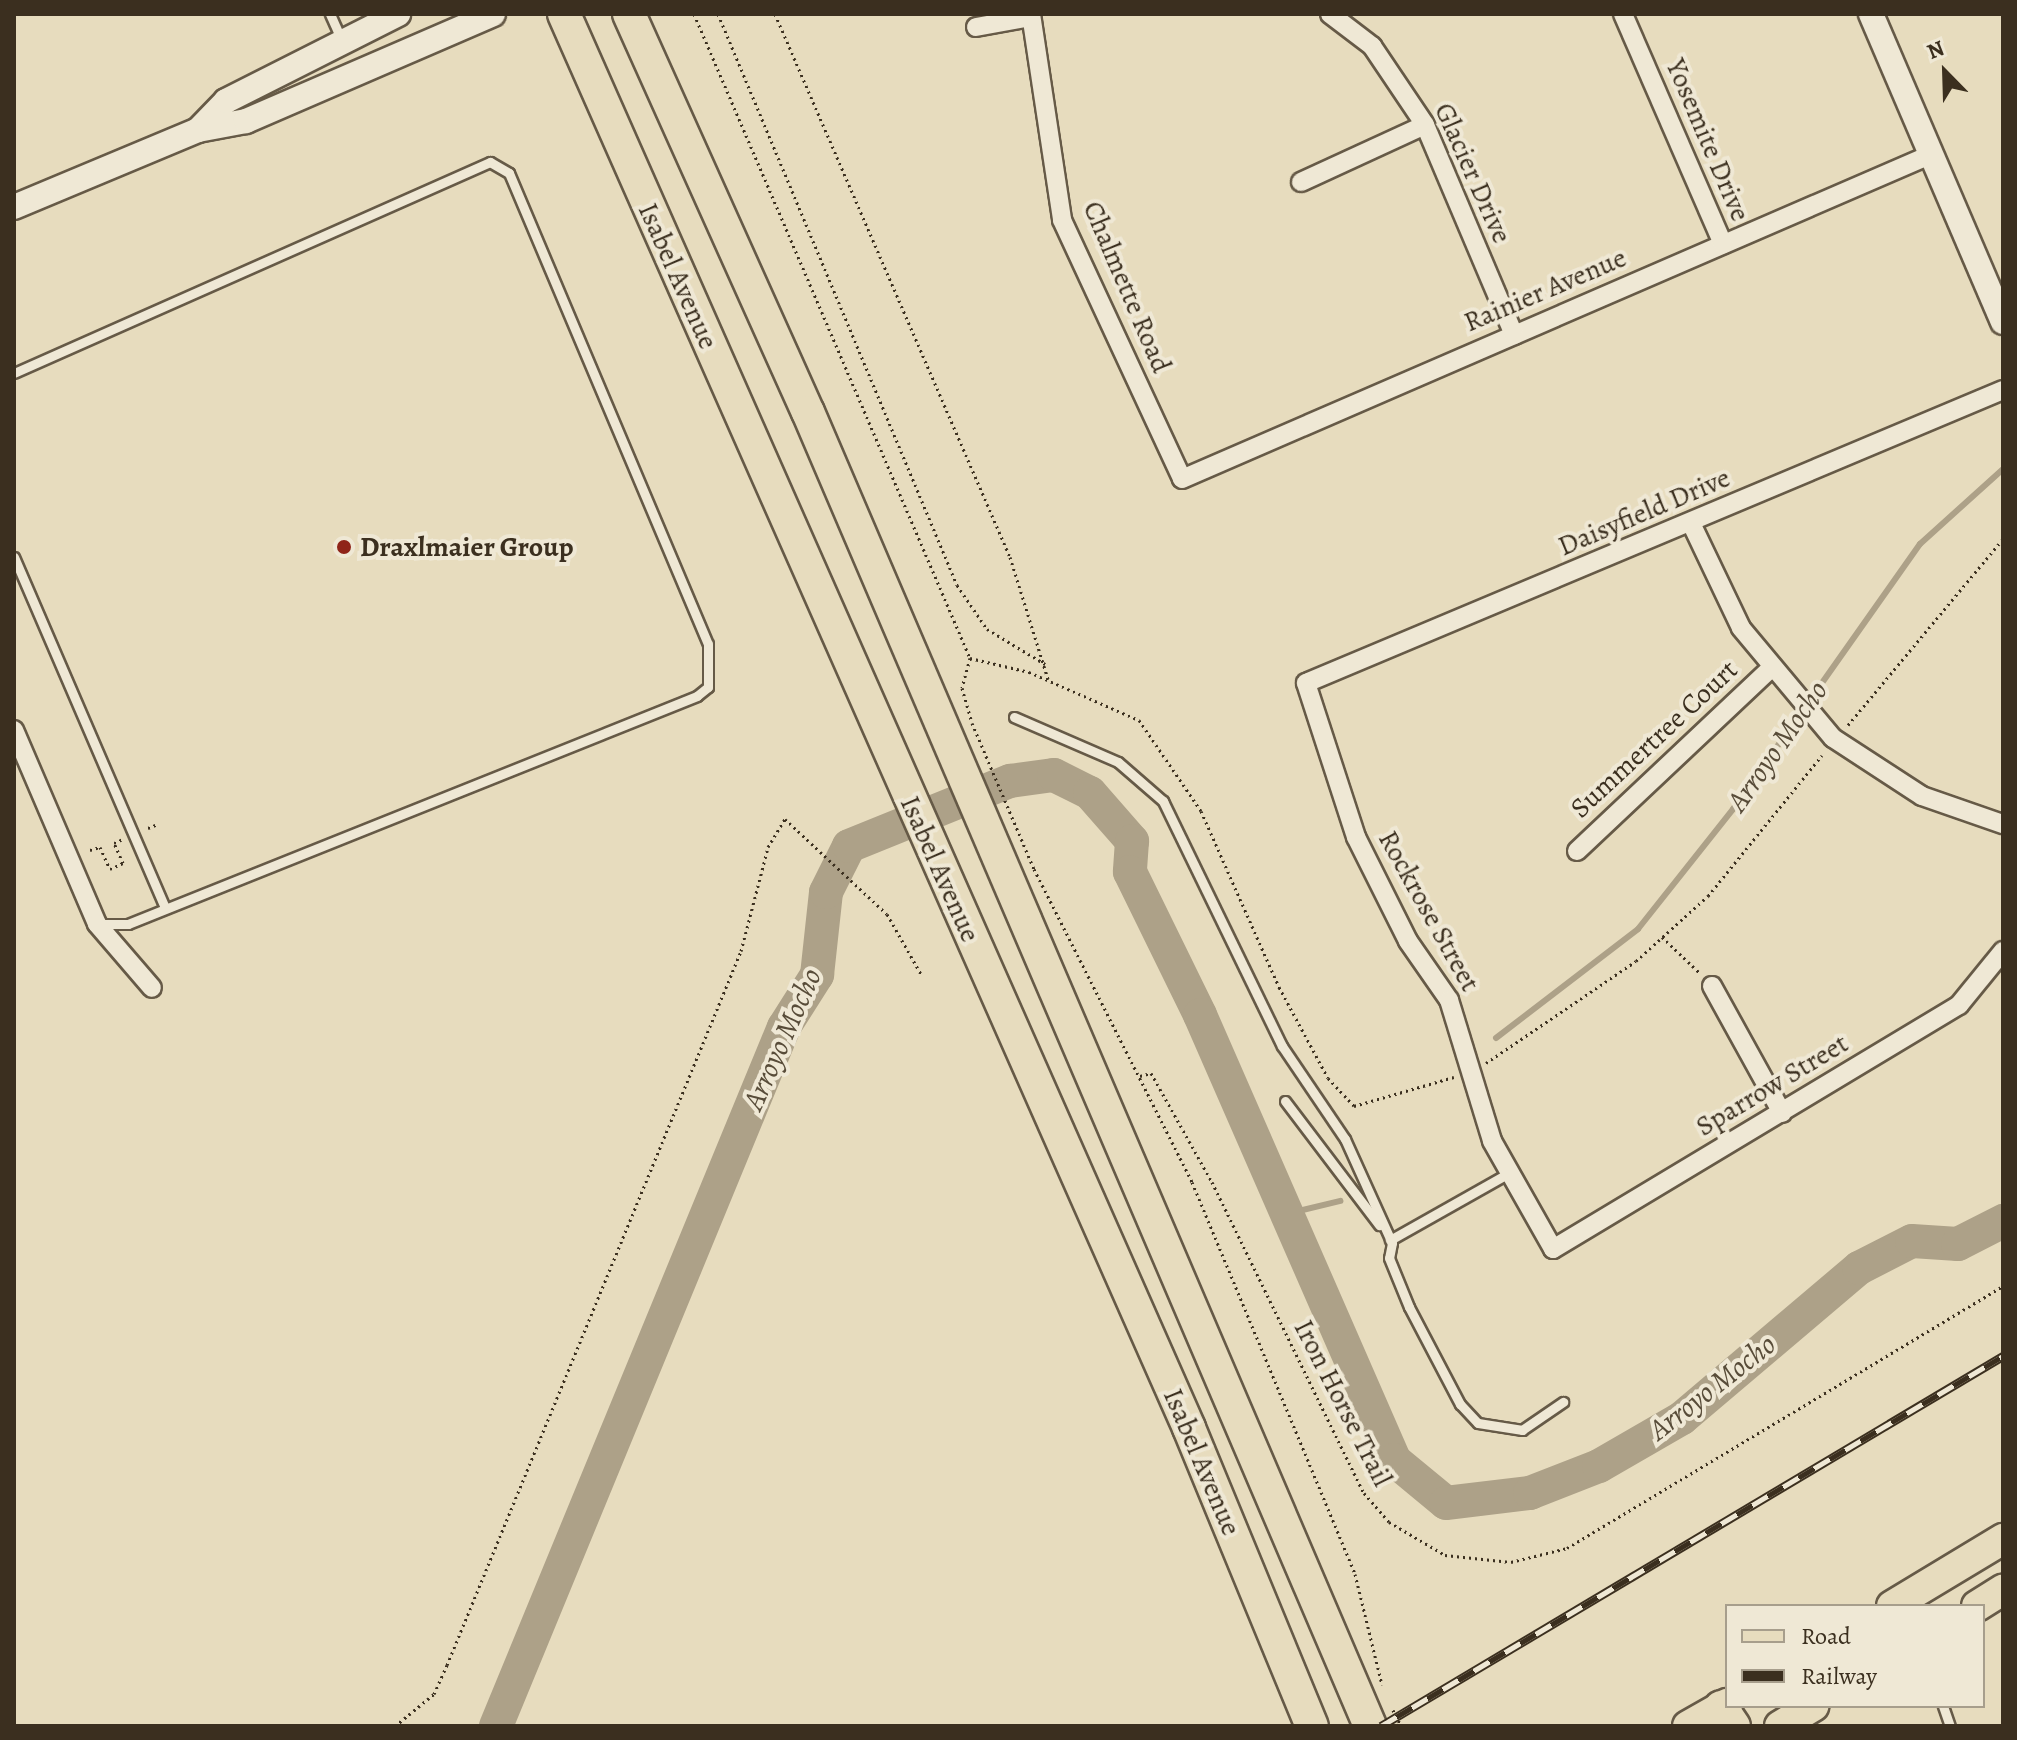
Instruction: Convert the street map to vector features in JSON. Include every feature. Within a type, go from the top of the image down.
[{"type":"highway","name":"Isabel Avenue","points":[[564,14],[956,905],[1312,1726]]},
{"type":"highway","name":"Isabel Avenue","points":[[629,14],[960,730],[1380,1714]]},
{"type":"main road","points":[[1895,1604],[2003,1539]]},
{"type":"main road","points":[[1980,1604],[2003,1590]]},
{"type":"main road","points":[[1780,1726],[1810,1708]]},
{"type":"main road","points":[[1688,1726],[1727,1712]]},
{"type":"street","points":[[198,130],[226,101],[341,39],[398,14]]},
{"type":"street","points":[[14,207],[198,130],[246,121],[493,14]]},
{"type":"street","name":"Glacier Drive","points":[[1330,14],[1372,46],[1425,125],[1514,335]]},
{"type":"street","name":"Yosemite Drive","points":[[1623,14],[1723,244]]},
{"type":"street","points":[[1871,14],[2003,322]]},
{"type":"street","points":[[976,27],[1031,15]]},
{"type":"street","name":"Chalmette Road","points":[[1031,15],[1062,220],[1182,479]]},
{"type":"street","points":[[1301,182],[1425,125]]},
{"type":"street","name":"Rainier Avenue","points":[[1182,479],[1932,154]]},
{"type":"street","name":"Daisyfield Drive","points":[[1306,683],[2003,390]]},
{"type":"street","points":[[1691,523],[1741,628],[1770,669],[1833,738],[1922,796],[2003,824]]},
{"type":"street","name":"Summertree Court","points":[[1577,851],[1770,669]]},
{"type":"street","name":"Rockrose Street","points":[[1306,683],[1356,837],[1408,941],[1449,1000],[1492,1141],[1553,1249]]},
{"type":"street","points":[[14,730],[97,924],[152,988]]},
{"type":"street","name":"Sparrow Street","points":[[1553,1249],[1959,1005],[2003,951]]},
{"type":"street","points":[[1712,986],[1782,1113]]},
{"type":"lane","points":[[330,14],[341,39]]},
{"type":"lane","points":[[14,373],[490,162],[509,173],[708,644],[708,687],[697,696],[128,924],[97,924]]},
{"type":"lane","points":[[14,557],[165,907]]},
{"type":"lane","points":[[1014,717],[1118,762],[1163,801],[1282,1046],[1345,1139],[1392,1243],[1389,1258],[1409,1307],[1478,1423],[1522,1430],[1563,1402]]},
{"type":"lane","points":[[1285,1101],[1392,1243]]},
{"type":"lane","points":[[1392,1243],[1509,1173]]},
{"type":"path","points":[[694,14],[970,658],[962,688],[960,730],[1021,875],[1140,1076],[1192,1182],[1355,1574],[1383,1690]]},
{"type":"path","points":[[718,14],[957,585],[987,629],[1045,664]]},
{"type":"path","points":[[775,14],[956,427],[1045,664],[1048,680]]},
{"type":"path","points":[[970,658],[1048,680],[1139,720],[1201,811],[1279,987],[1328,1078],[1354,1106],[1473,1071],[1531,1037],[1662,937],[1708,896],[1833,738],[2003,539]]},
{"type":"path","points":[[395,1726],[434,1694],[447,1665],[741,951],[768,847],[785,819],[806,835],[887,914],[921,974]]},
{"type":"path","points":[[90,850],[100,847],[110,869],[123,863],[114,843],[120,841]]},
{"type":"path","points":[[1662,937],[1712,986]]},
{"type":"path","name":"Iron Horse Trail","points":[[1140,1076],[1151,1073],[1212,1182],[1364,1493],[1389,1522],[1445,1555],[1511,1562],[1567,1548],[2003,1286]]},
{"type":"path","points":[[1380,1714],[1401,1726]]},
{"type":"waterway","name":"Arroyo Mocho","points":[[1496,1038],[1638,929],[1733,809],[1920,544],[2003,469]]},
{"type":"waterway","name":"Arroyo Mocho","points":[[496,1726],[784,1027],[817,975],[826,892],[849,846],[1010,781],[1054,775],[1090,793],[1132,841],[1130,872],[1200,1015],[1394,1460],[1446,1503],[1530,1493],[1599,1466],[1682,1418],[1859,1268],[1912,1241],[1958,1244],[2003,1221]]},
{"type":"waterway","name":"Arroyo Mocho","points":[[1286,1214],[1340,1201]]},
{"type":"railway","points":[[1381,1726],[2003,1356]]},
{"type":"place","name":"Draxlmaier Group","points":[[344,547]]}]
